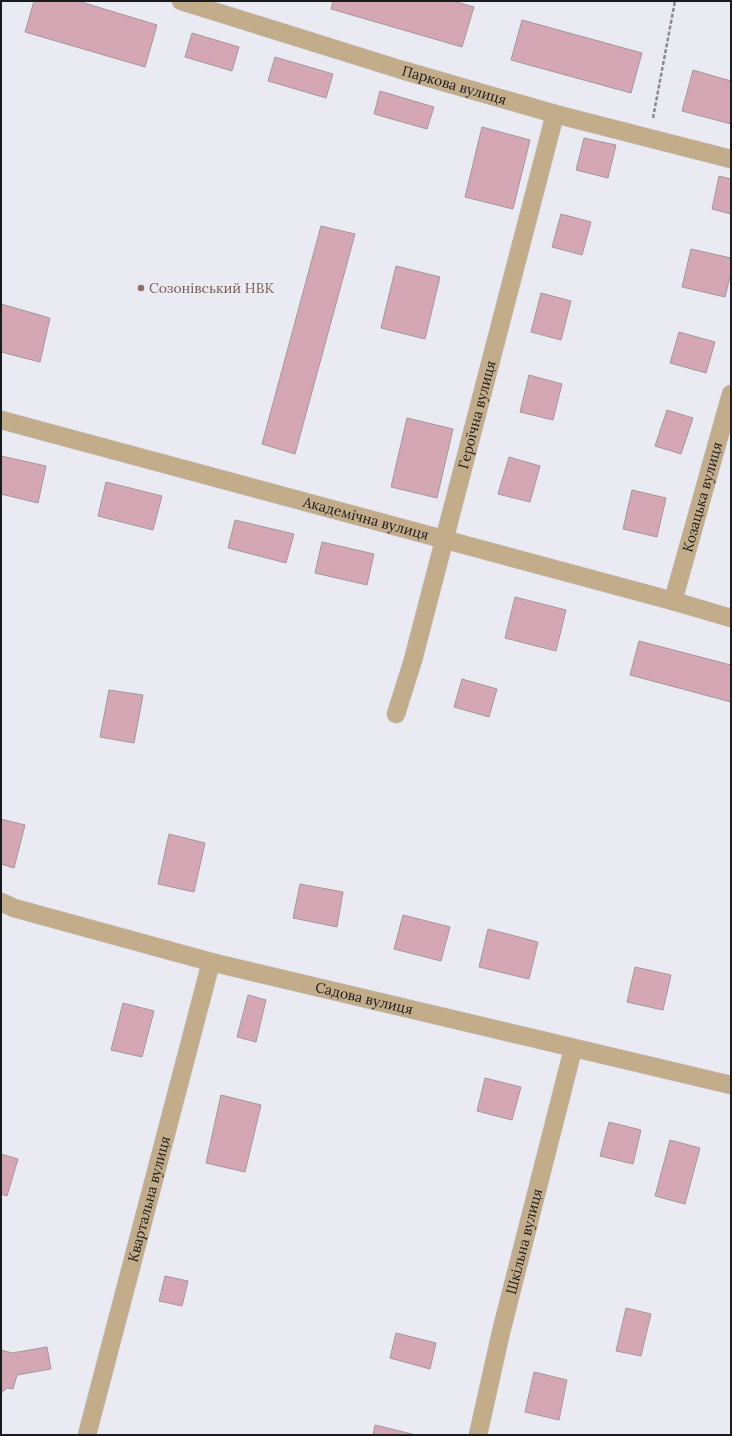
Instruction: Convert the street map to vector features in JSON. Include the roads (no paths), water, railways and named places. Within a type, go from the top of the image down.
[{"type":"street","name":"Паркова вулиця","points":[[181,1],[402,70],[555,114],[731,159]]},
{"type":"street","name":"Героїчна вулиця","points":[[396,714],[413,660],[443,539],[491,363],[555,114]]},
{"type":"street","name":"Козацька вулиця","points":[[673,601],[731,394]]},
{"type":"street","name":"Академічна вулиця","points":[[1,420],[673,601],[731,618]]},
{"type":"street","name":"Садова вулиця","points":[[1,902],[14,908],[211,962],[731,1085]]},
{"type":"street","name":"Квартальна вулиця","points":[[87,1435],[211,962]]},
{"type":"street","name":"Шкільна вулиця","points":[[478,1435],[501,1332],[573,1048]]},
{"type":"place","name":"Созонівський НВК","points":[[141,288]]}]
